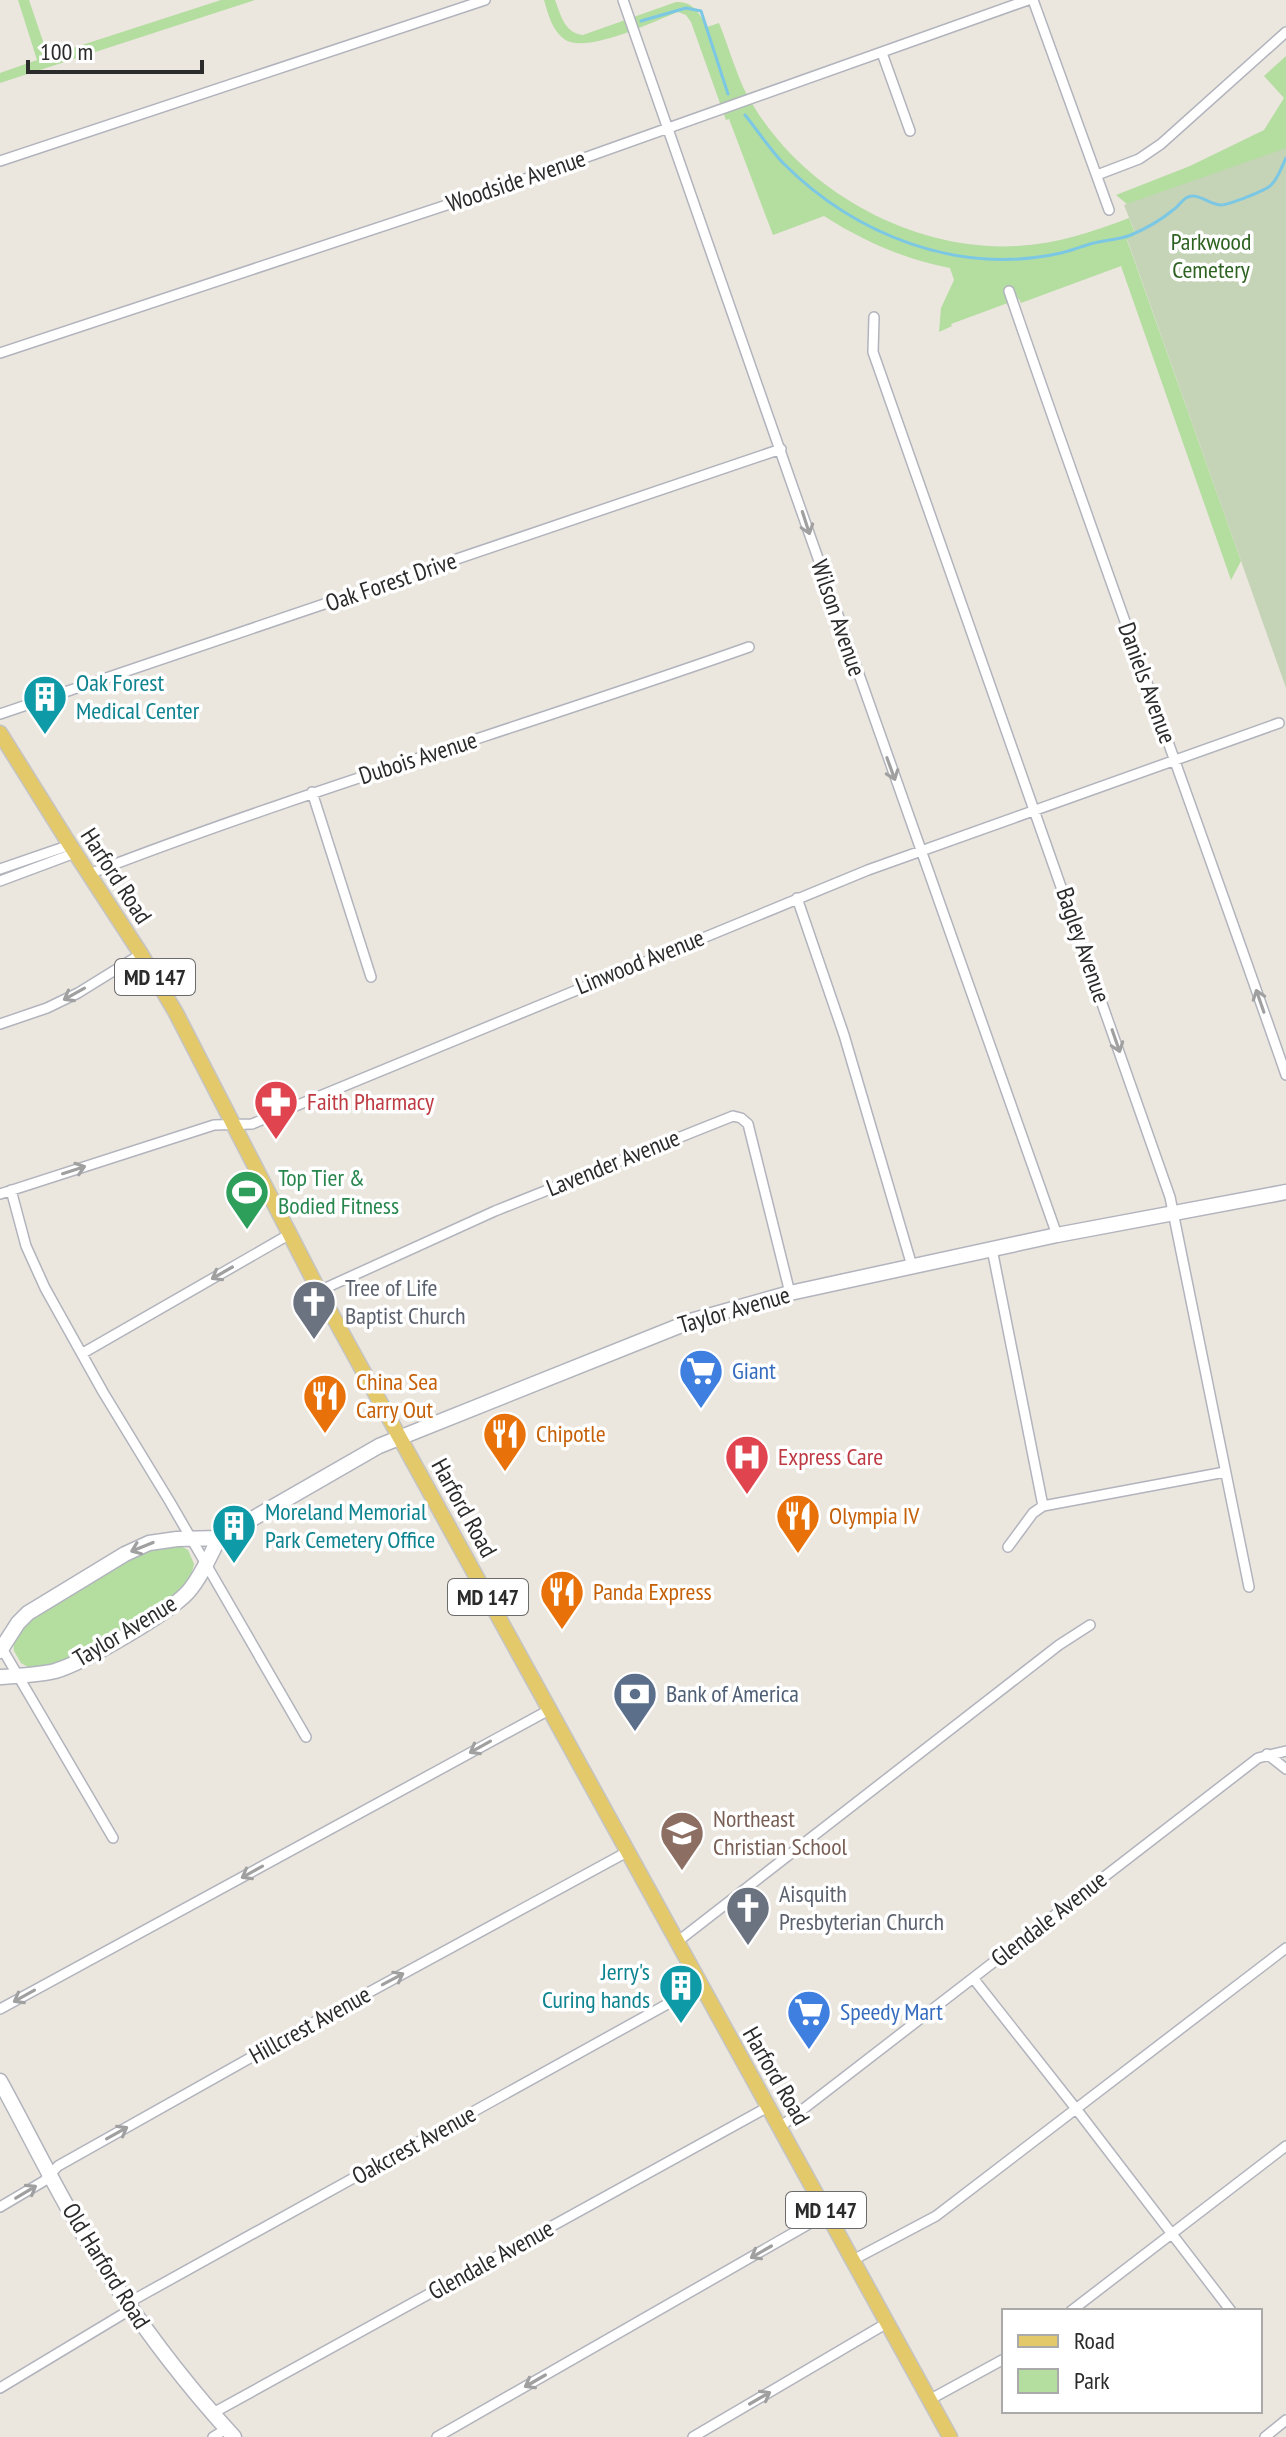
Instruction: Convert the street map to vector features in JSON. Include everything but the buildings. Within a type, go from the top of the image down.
[{"type":"main road","name":"Harford Road","points":[[0,733],[182,1023],[319,1291],[950,2437]]},
{"type":"main road","name":"Taylor Avenue","points":[[1,1648],[28,1613],[125,1554],[163,1540],[219,1538],[358,1457],[399,1438],[694,1320],[790,1293],[912,1266],[1286,1192]]},
{"type":"main road","name":"Taylor Avenue","points":[[0,1677],[56,1671],[72,1665],[159,1615],[185,1596],[219,1538]]},
{"type":"main road","name":"Old Harford Road","points":[[0,2081],[84,2235],[129,2306],[162,2352],[230,2433]]},
{"type":"street","points":[[0,161],[485,0]]},
{"type":"street","name":"Wilson Avenue","points":[[623,0],[1057,1235]]},
{"type":"street","points":[[1030,0],[1109,210]]},
{"type":"street","name":"Woodside Avenue","points":[[0,353],[668,130],[1030,0]]},
{"type":"street","points":[[1097,175],[1139,159],[1161,144],[1286,32]]},
{"type":"street","points":[[882,53],[910,131]]},
{"type":"street","name":"Daniels Avenue","points":[[1009,291],[1286,1075]]},
{"type":"street","name":"Bagley Avenue","points":[[874,317],[873,352],[1170,1197],[1249,1587]]},
{"type":"street","name":"Oak Forest Drive","points":[[0,714],[781,449]]},
{"type":"street","name":"Dubois Avenue","points":[[89,874],[312,792],[749,647]]},
{"type":"street","name":"Linwood Avenue","points":[[0,1194],[214,1125],[252,1124],[920,849],[1279,723]]},
{"type":"street","points":[[312,792],[371,977]]},
{"type":"street","points":[[0,869],[72,849]]},
{"type":"street","points":[[0,881],[72,849]]},
{"type":"street","points":[[797,898],[848,1050],[912,1266]]},
{"type":"street","points":[[0,1024],[47,1008],[78,993],[141,954]]},
{"type":"street","name":"Lavender Avenue","points":[[319,1291],[495,1211],[733,1116],[748,1124],[790,1293]]},
{"type":"street","points":[[11,1190],[35,1267],[103,1392],[306,1737]]},
{"type":"street","points":[[83,1353],[290,1234]]},
{"type":"street","points":[[992,1249],[1043,1506]]},
{"type":"street","points":[[1008,1547],[1033,1513],[1043,1506],[1225,1472]]},
{"type":"street","points":[[677,1942],[1059,1645],[1090,1625]]},
{"type":"street","points":[[1,1648],[113,1838]]},
{"type":"street","points":[[0,2009],[549,1710]]},
{"type":"street","name":"Glendale Avenue","points":[[780,2127],[1258,1758],[1286,1751]]},
{"type":"street","points":[[1267,1754],[1286,1769]]},
{"type":"street","name":"Hillcrest Avenue","points":[[0,2207],[44,2181],[58,2166],[627,1852]]},
{"type":"street","points":[[853,2260],[936,2216],[1286,1948]]},
{"type":"street","points":[[973,1978],[1229,2309]]},
{"type":"street","name":"Oakcrest Avenue","points":[[0,2388],[123,2314],[135,2299],[700,1986]]},
{"type":"street","name":"Glendale Avenue","points":[[213,2413],[768,2107]]},
{"type":"street","points":[[1074,2309],[1286,2146]]},
{"type":"street","points":[[437,2437],[828,2213]]},
{"type":"street","points":[[693,2437],[887,2323]]},
{"type":"street","points":[[929,2400],[1002,2360]]},
{"type":"street","points":[[1265,2437],[1286,2420]]},
{"type":"street","points":[[213,2437],[230,2433]]},
{"type":"green space","points":[[18,0],[29,0],[48,56],[221,0],[255,0],[0,83],[0,73],[37,60]]},
{"type":"green space","points":[[544,0],[555,0],[567,27],[583,35],[676,2],[691,6],[707,27],[719,23],[745,91],[793,157],[859,207],[897,225],[936,238],[976,245],[1017,246],[1074,236],[1129,218],[1136,236],[1127,240],[1241,561],[1231,580],[1121,266],[1021,303],[1019,299],[951,324],[939,332],[941,308],[954,280],[950,268],[884,248],[824,216],[773,235],[686,15],[678,12],[620,35],[574,43],[556,31]]},
{"type":"green space","points":[[1286,56],[1286,210],[1167,237],[1116,195],[1190,166],[1264,130],[1284,98],[1264,76]]},
{"type":"green space","name":"Parkwood Cemetery","points":[[1286,148],[1286,688],[1127,239],[1136,235],[1124,205]]},
{"type":"green space","points":[[179,1545],[188,1550],[194,1564],[190,1581],[179,1595],[76,1657],[41,1668],[21,1663],[14,1651],[13,1640],[21,1624],[37,1612],[145,1550]]},
{"type":"waterway","points":[[641,21],[686,8],[701,11],[728,94]]},
{"type":"waterway","points":[[745,115],[783,163],[842,211],[910,244],[947,254],[984,259],[1022,259],[1061,253],[1126,237],[1158,221],[1190,196],[1221,205],[1231,203],[1271,185],[1286,158]]},
{"type":"place","name":"Oak Forest Medical Center","points":[[45,736]]},
{"type":"place","name":"Faith Pharmacy","points":[[276,1141]]},
{"type":"place","name":"Top Tier & Bodied Fitness","points":[[247,1231]]},
{"type":"place","name":"Tree of Life Baptist Church","points":[[314,1341]]},
{"type":"place","name":"Giant","points":[[701,1410]]},
{"type":"place","name":"China Sea Carry Out","points":[[325,1435]]},
{"type":"place","name":"Chipotle","points":[[505,1473]]},
{"type":"place","name":"Express Care","points":[[747,1496]]},
{"type":"place","name":"Olympia IV","points":[[798,1555]]},
{"type":"place","name":"Moreland Memorial Park Cemetery Office","points":[[234,1565]]},
{"type":"place","name":"Panda Express","points":[[562,1631]]},
{"type":"place","name":"Bank of America","points":[[635,1733]]},
{"type":"place","name":"Northeast Christian School","points":[[682,1872]]},
{"type":"place","name":"Aisquith Presbyterian Church","points":[[748,1947]]},
{"type":"place","name":"Jerry's Curing hands","points":[[681,2025]]},
{"type":"place","name":"Speedy Mart","points":[[809,2051]]}]
